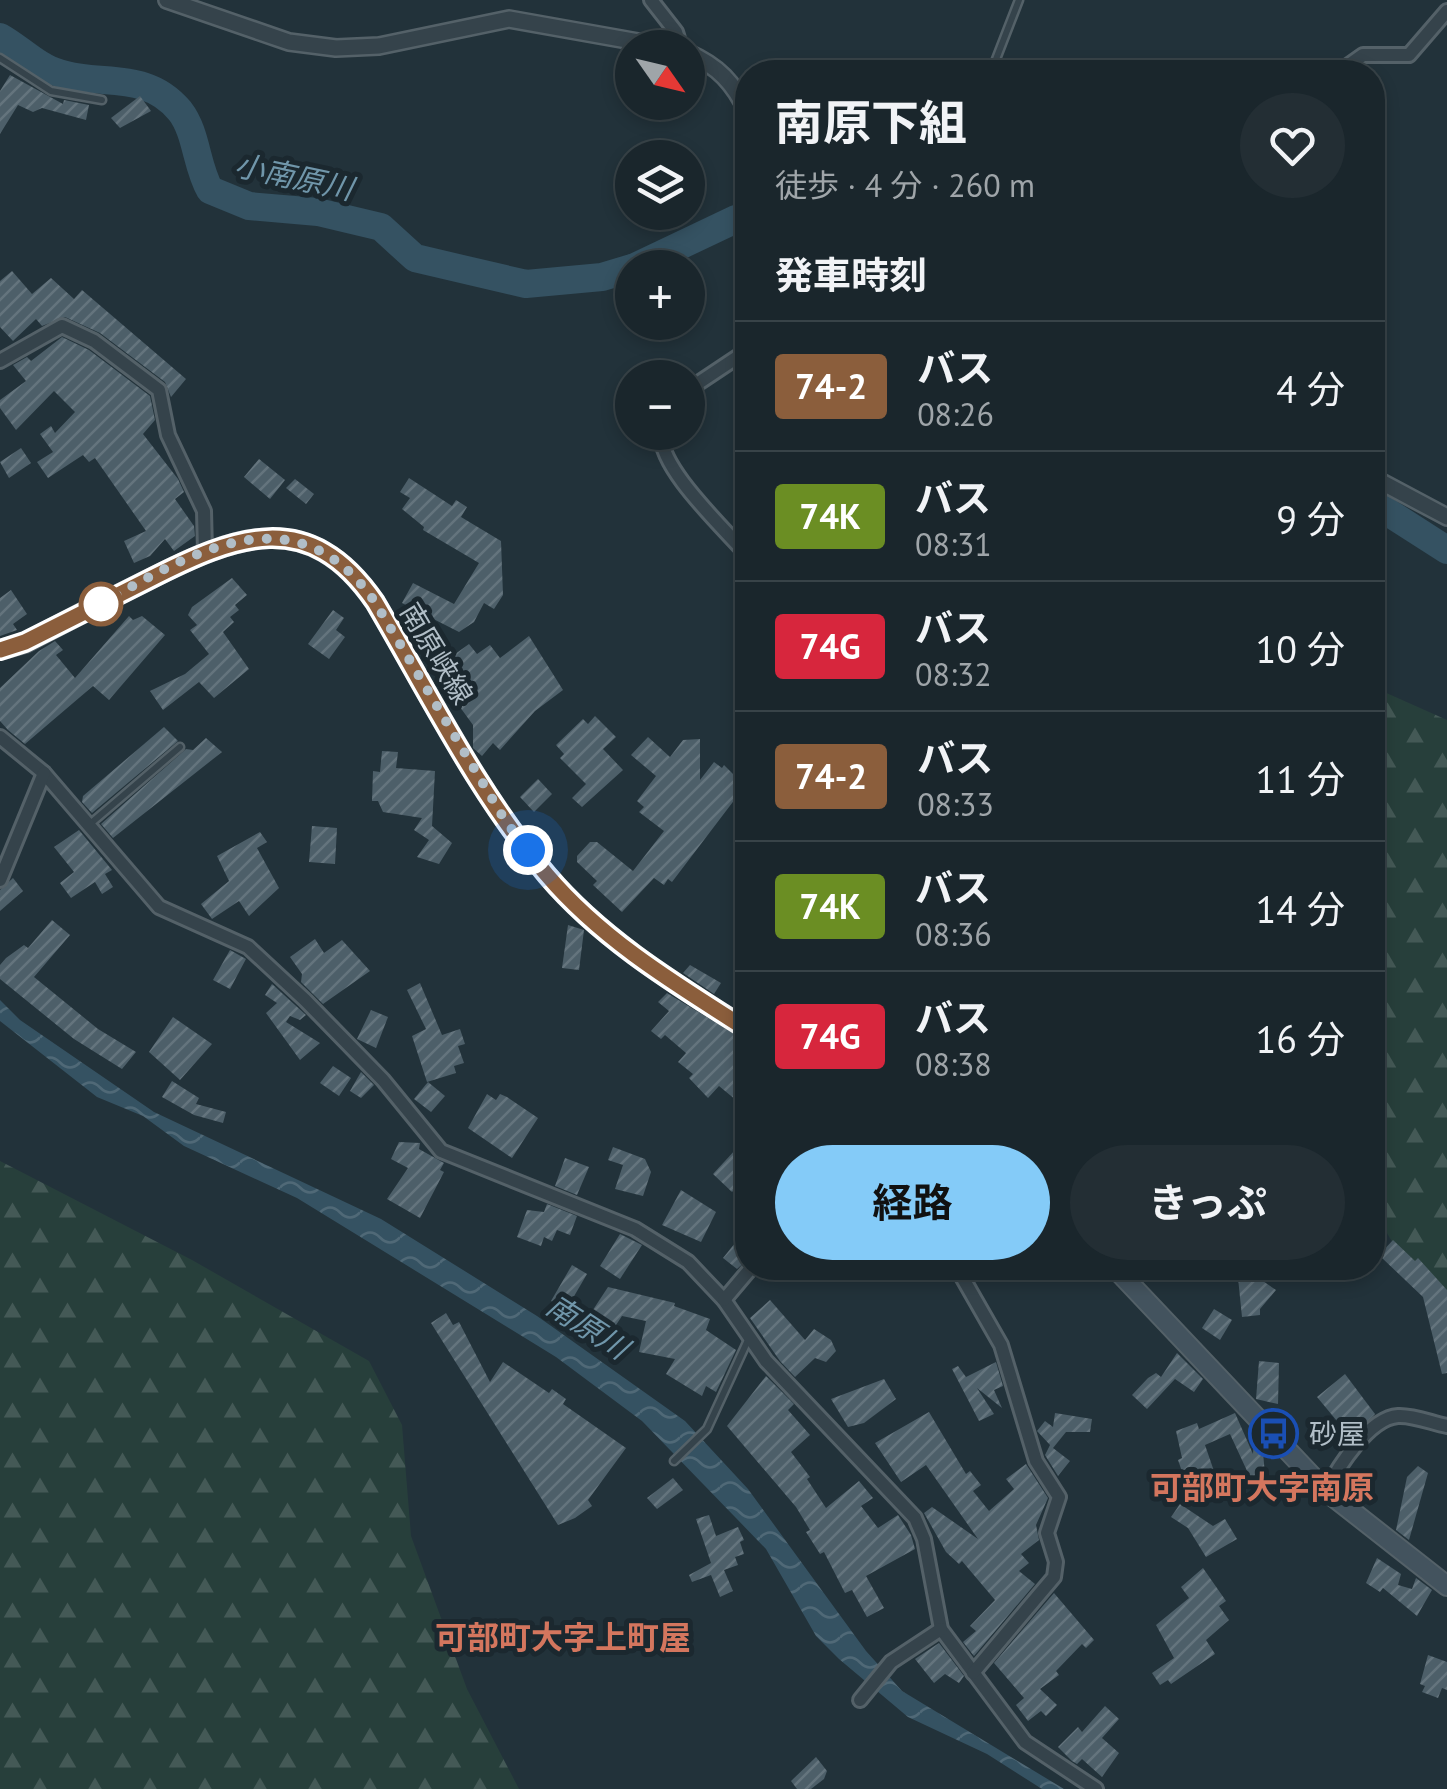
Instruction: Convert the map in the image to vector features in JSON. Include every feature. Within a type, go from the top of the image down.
[{"type":"main road","name":"南原峡線","points":[[0,650],[25,642],[204,551],[243,538],[275,536],[308,543],[334,556],[357,577],[375,602],[506,822],[548,877],[626,948],[735,1021]]},
{"type":"main road","points":[[1126,1280],[1326,1491],[1447,1586]]},
{"type":"street","points":[[167,0],[289,42],[336,48],[379,46],[509,18],[615,38]]},
{"type":"street","points":[[652,0],[674,30]]},
{"type":"street","points":[[1356,60],[1363,55],[1410,55],[1447,11]]},
{"type":"street","points":[[705,60],[735,86]]},
{"type":"street","points":[[0,361],[62,326],[94,341],[159,390],[168,436],[204,511],[204,551]]},
{"type":"street","points":[[705,379],[735,359]]},
{"type":"street","points":[[661,450],[671,467],[735,541]]},
{"type":"street","points":[[1385,485],[1447,517]]},
{"type":"street","points":[[0,736],[44,773],[159,907],[248,947],[305,1000],[383,1080],[441,1151],[635,1228],[688,1262],[724,1300],[766,1361],[915,1518],[924,1539],[941,1628],[1025,1742],[1096,1789]]},
{"type":"street","points":[[0,880],[44,773]]},
{"type":"street","points":[[724,1300],[742,1280]]},
{"type":"street","points":[[964,1280],[1001,1345],[1036,1462],[1060,1497],[1047,1534],[1056,1562],[1054,1576],[973,1673]]},
{"type":"street","points":[[1326,1491],[1346,1456],[1384,1422],[1396,1416],[1447,1426]]},
{"type":"street","points":[[860,1700],[891,1662],[941,1628]]},
{"type":"lane","points":[[996,60],[1019,0]]},
{"type":"lane","points":[[0,58],[51,90],[102,100]]},
{"type":"lane","points":[[90,824],[180,748]]},
{"type":"lane","points":[[674,1460],[707,1430],[750,1336]]},
{"type":"green space","points":[[1385,692],[1447,720],[1447,1321],[1419,1286],[1385,1230]]},
{"type":"green space","points":[[0,1161],[192,1260],[369,1361],[402,1425],[411,1536],[467,1689],[519,1789],[0,1789]]},
{"type":"water","points":[[0,1000],[20,1020],[154,1112],[381,1219],[537,1316],[685,1421],[748,1489],[866,1651],[902,1691],[1064,1789],[1042,1789],[987,1754],[908,1717],[839,1659],[816,1636],[766,1549],[642,1421],[556,1357],[297,1198],[184,1146],[143,1116],[97,1097],[0,1021]]},
{"type":"building","points":[[10,75],[63,104],[64,100],[89,105],[86,120],[42,108],[33,112],[18,105],[0,134],[0,91]]},
{"type":"building","points":[[140,96],[151,111],[120,128],[111,118]]},
{"type":"building","points":[[12,271],[32,294],[51,278],[74,299],[82,290],[186,379],[171,397],[165,382],[100,333],[65,317],[42,326],[36,319],[13,341],[0,327],[0,281]]},
{"type":"building","points":[[62,337],[89,350],[150,396],[155,420],[143,434],[178,479],[184,492],[175,499],[194,526],[195,536],[174,551],[165,539],[150,556],[134,563],[124,541],[146,531],[95,458],[89,462],[83,455],[48,478],[37,462],[53,452],[40,434],[51,426],[55,433],[75,412],[54,391],[16,430],[0,408],[0,400],[26,381],[13,365],[27,357],[31,361]]},
{"type":"building","points":[[21,448],[31,463],[9,478],[0,462]]},
{"type":"building","points":[[259,459],[285,480],[270,499],[244,477]]},
{"type":"building","points":[[409,478],[452,506],[456,500],[467,507],[461,517],[501,541],[503,595],[494,609],[484,603],[474,622],[459,632],[402,603],[413,583],[454,604],[479,563],[423,530],[402,509],[410,498],[400,492]]},
{"type":"building","points":[[295,479],[314,494],[306,504],[286,488]]},
{"type":"building","points":[[232,578],[247,595],[235,605],[239,610],[230,617],[234,622],[223,632],[249,669],[214,698],[199,682],[163,710],[150,691],[185,674],[209,654],[190,630],[197,625],[188,615],[192,607]]},
{"type":"building","points":[[11,590],[27,614],[13,624],[17,630],[0,636],[0,598]]},
{"type":"building","points":[[333,610],[344,618],[336,630],[345,637],[329,659],[308,644]]},
{"type":"building","points":[[129,616],[133,620],[142,616],[165,635],[109,700],[93,686],[25,744],[0,721],[0,688],[39,651],[55,641],[63,650],[56,655],[75,678]]},
{"type":"building","points":[[529,636],[563,690],[535,711],[500,750],[493,743],[482,756],[473,748],[473,725],[433,670],[469,644],[477,654],[490,645],[500,658]]},
{"type":"building","points":[[595,716],[616,737],[603,749],[623,770],[582,807],[572,798],[586,784],[560,758],[564,754],[556,745],[583,719],[588,724]]},
{"type":"building","points":[[164,727],[178,741],[92,813],[82,802],[83,796]]},
{"type":"building","points":[[648,737],[670,757],[683,740],[700,739],[700,780],[714,762],[722,768],[724,765],[735,776],[735,799],[672,882],[668,879],[664,885],[654,878],[622,912],[593,885],[597,881],[577,862],[577,856],[590,842],[597,842],[633,871],[664,831],[639,812],[644,807],[637,801],[656,776],[631,755]]},
{"type":"building","points":[[206,738],[222,752],[113,838],[101,824],[186,749],[193,750]]},
{"type":"building","points":[[382,751],[398,752],[396,768],[435,771],[432,826],[452,843],[439,864],[417,857],[429,840],[414,830],[422,818],[383,812],[378,801],[372,801],[373,771],[380,772]]},
{"type":"building","points":[[538,779],[552,794],[534,812],[520,797]]},
{"type":"building","points":[[312,826],[337,828],[335,864],[309,862]]},
{"type":"building","points":[[79,830],[112,870],[105,874],[113,887],[102,894],[95,882],[71,898],[60,883],[74,872],[54,847]]},
{"type":"building","points":[[260,832],[267,842],[257,848],[279,888],[249,916],[239,901],[212,919],[201,904],[229,881],[217,856]]},
{"type":"building","points":[[13,878],[23,891],[0,911],[0,890]]},
{"type":"building","points":[[52,920],[70,935],[34,977],[98,1029],[136,1052],[122,1069],[74,1039],[0,979],[0,965],[6,958],[24,945],[28,948]]},
{"type":"building","points":[[568,925],[584,930],[579,970],[562,968]]},
{"type":"building","points":[[315,939],[324,953],[342,940],[370,971],[323,1004],[301,982],[302,974],[290,957]]},
{"type":"building","points":[[230,950],[246,959],[230,989],[213,980]]},
{"type":"building","points":[[690,965],[721,983],[714,994],[683,973]]},
{"type":"building","points":[[420,983],[442,1035],[460,1029],[465,1044],[458,1046],[464,1063],[454,1066],[456,1073],[427,1082],[412,1036],[426,1029],[407,990]]},
{"type":"building","points":[[272,984],[306,1015],[300,1020],[290,1016],[286,1022],[320,1043],[300,1060],[266,1013],[277,1003],[265,995]]},
{"type":"building","points":[[667,993],[735,1034],[735,1099],[719,1086],[708,1098],[689,1078],[693,1074],[678,1062],[686,1053],[665,1035],[661,1039],[651,1031],[669,1011],[658,1002]]},
{"type":"building","points":[[371,1010],[388,1017],[376,1048],[357,1039]]},
{"type":"building","points":[[173,1017],[212,1044],[180,1080],[149,1052]]},
{"type":"building","points":[[333,1066],[351,1078],[339,1096],[320,1083]]},
{"type":"building","points":[[361,1072],[374,1085],[361,1098],[350,1091]]},
{"type":"building","points":[[172,1081],[199,1098],[196,1104],[226,1112],[223,1123],[194,1115],[162,1097]]},
{"type":"building","points":[[428,1082],[445,1096],[431,1112],[414,1099]]},
{"type":"building","points":[[487,1094],[496,1100],[500,1094],[507,1097],[538,1118],[512,1158],[468,1128]]},
{"type":"building","points":[[399,1142],[420,1143],[419,1149],[444,1163],[440,1170],[444,1172],[420,1218],[387,1199],[408,1168],[391,1159]]},
{"type":"building","points":[[613,1147],[645,1159],[651,1172],[643,1196],[615,1189],[623,1165],[608,1160]]},
{"type":"building","points":[[735,1150],[735,1189],[732,1192],[713,1174]]},
{"type":"building","points":[[565,1158],[589,1167],[577,1195],[555,1186]]},
{"type":"building","points":[[681,1190],[716,1212],[701,1242],[662,1225]]},
{"type":"building","points":[[547,1204],[577,1216],[570,1235],[557,1230],[552,1241],[544,1237],[541,1246],[517,1237],[527,1210],[544,1212]]},
{"type":"building","points":[[620,1234],[642,1245],[620,1279],[600,1266]]},
{"type":"building","points":[[1393,1240],[1415,1261],[1418,1258],[1447,1290],[1447,1373],[1442,1374],[1423,1297],[1385,1261],[1385,1249]]},
{"type":"building","points":[[735,1243],[735,1267],[723,1258]]},
{"type":"building","points":[[572,1265],[587,1274],[566,1310],[551,1301]]},
{"type":"building","points":[[1238,1280],[1261,1280],[1276,1290],[1260,1309],[1260,1315],[1242,1317]]},
{"type":"building","points":[[608,1287],[675,1303],[674,1306],[710,1319],[706,1330],[736,1350],[716,1392],[706,1386],[702,1396],[666,1374],[675,1359],[639,1352],[646,1321],[622,1316],[610,1334],[587,1319]]},
{"type":"building","points":[[770,1300],[805,1340],[814,1329],[831,1340],[836,1351],[826,1362],[815,1358],[795,1377],[780,1361],[750,1318]]},
{"type":"building","points":[[1214,1309],[1232,1320],[1220,1340],[1202,1328]]},
{"type":"building","points":[[446,1313],[453,1325],[459,1322],[490,1382],[503,1362],[549,1393],[552,1389],[566,1399],[563,1404],[626,1448],[588,1500],[592,1506],[575,1518],[558,1525],[431,1323]]},
{"type":"building","points":[[1177,1353],[1203,1379],[1194,1392],[1175,1379],[1147,1409],[1132,1395],[1156,1373],[1161,1377]]},
{"type":"building","points":[[1259,1361],[1279,1363],[1278,1404],[1256,1399]]},
{"type":"building","points":[[996,1362],[1003,1386],[994,1390],[1002,1408],[977,1388],[994,1414],[979,1421],[952,1369],[958,1366],[966,1377]]},
{"type":"building","points":[[1345,1374],[1375,1414],[1339,1451],[1329,1438],[1342,1427],[1317,1397]]},
{"type":"building","points":[[766,1376],[794,1404],[788,1410],[810,1435],[791,1452],[826,1508],[859,1481],[873,1498],[861,1506],[878,1528],[898,1515],[911,1535],[915,1549],[866,1576],[884,1608],[867,1617],[852,1590],[845,1593],[824,1552],[820,1554],[806,1532],[810,1530],[796,1507],[727,1426]]},
{"type":"building","points":[[884,1379],[896,1399],[864,1423],[848,1427],[831,1399]]},
{"type":"building","points":[[929,1412],[966,1474],[970,1471],[981,1485],[973,1491],[989,1511],[1014,1489],[1006,1479],[1026,1464],[1048,1498],[1036,1525],[1039,1540],[1021,1554],[1029,1563],[1019,1571],[1035,1584],[974,1656],[963,1642],[976,1631],[970,1626],[995,1600],[962,1561],[959,1564],[946,1552],[924,1513],[932,1507],[978,1539],[926,1465],[901,1482],[875,1443]]},
{"type":"building","points":[[1055,1413],[1092,1419],[1090,1432],[1066,1432],[1053,1448],[1070,1461],[1058,1476],[1045,1455],[1050,1445],[1037,1431],[1045,1421],[1053,1427]]},
{"type":"building","points":[[1235,1413],[1253,1454],[1254,1438],[1262,1441],[1266,1486],[1189,1492],[1178,1460],[1182,1458],[1176,1431],[1197,1423],[1199,1429]],"holes":[[[1230,1434],[1248,1473],[1216,1477],[1205,1445]]]},
{"type":"building","points":[[1418,1466],[1428,1473],[1409,1540],[1396,1530],[1407,1477]]},
{"type":"building","points":[[673,1478],[683,1490],[657,1509],[647,1498]]},
{"type":"building","points":[[1180,1504],[1213,1526],[1225,1519],[1237,1539],[1206,1557],[1188,1528],[1171,1517]]},
{"type":"building","points":[[709,1515],[716,1536],[738,1527],[744,1540],[740,1542],[744,1554],[735,1557],[738,1565],[724,1570],[733,1591],[720,1597],[711,1575],[692,1582],[689,1575],[711,1563],[696,1519]]},
{"type":"building","points":[[1377,1558],[1401,1574],[1398,1585],[1412,1589],[1416,1578],[1432,1590],[1417,1616],[1383,1588],[1380,1592],[1366,1583]]},
{"type":"building","points":[[1203,1568],[1226,1601],[1219,1606],[1229,1620],[1206,1640],[1215,1654],[1171,1684],[1168,1680],[1160,1685],[1152,1673],[1174,1658],[1156,1625],[1189,1598],[1181,1587]]},
{"type":"building","points":[[1054,1593],[1094,1640],[1086,1648],[1082,1644],[1056,1671],[1059,1675],[1040,1689],[1057,1705],[1046,1716],[1041,1711],[1028,1721],[1016,1705],[1024,1698],[994,1663]]},
{"type":"building","points":[[939,1643],[964,1676],[959,1683],[945,1674],[934,1683],[915,1659]]},
{"type":"building","points":[[1428,1655],[1447,1662],[1447,1690],[1442,1688],[1438,1698],[1422,1692],[1425,1686],[1420,1684]]},
{"type":"building","points":[[1105,1706],[1119,1719],[1102,1738],[1119,1753],[1102,1777],[1082,1759],[1077,1764],[1072,1761],[1058,1747],[1078,1727],[1082,1732]]},
{"type":"building","points":[[816,1757],[827,1771],[824,1779],[811,1789],[797,1789],[791,1781]]},
{"type":"waterway","name":"小南原川","points":[[0,37],[51,70],[138,85],[167,98],[186,120],[210,190],[249,206],[318,212],[381,227],[415,258],[526,284],[615,273]]},
{"type":"waterway","name":"小南原川","points":[[671,250],[735,219]]},
{"type":"waterway","name":"小南原川","points":[[1385,510],[1447,550]]},
{"type":"bus line","name":"74-2","points":[[0,650],[25,642],[204,551],[243,538],[275,536],[308,543],[334,556],[357,577],[375,602],[506,822],[548,877],[626,948],[735,1022]]},
{"type":"place","name":"砂屋","points":[[1274,1433]]},
{"type":"district","name":"可部町大字南原","points":[[1262,1487]]},
{"type":"district","name":"可部町大字上町屋","points":[[563,1637]]},
{"type":"route","points":[[101,604],[204,551],[243,538],[275,536],[308,543],[334,556],[357,577],[375,602],[506,822],[528,850]]},
{"type":"water label","name":"南原川","points":[[588,1326]]}]
